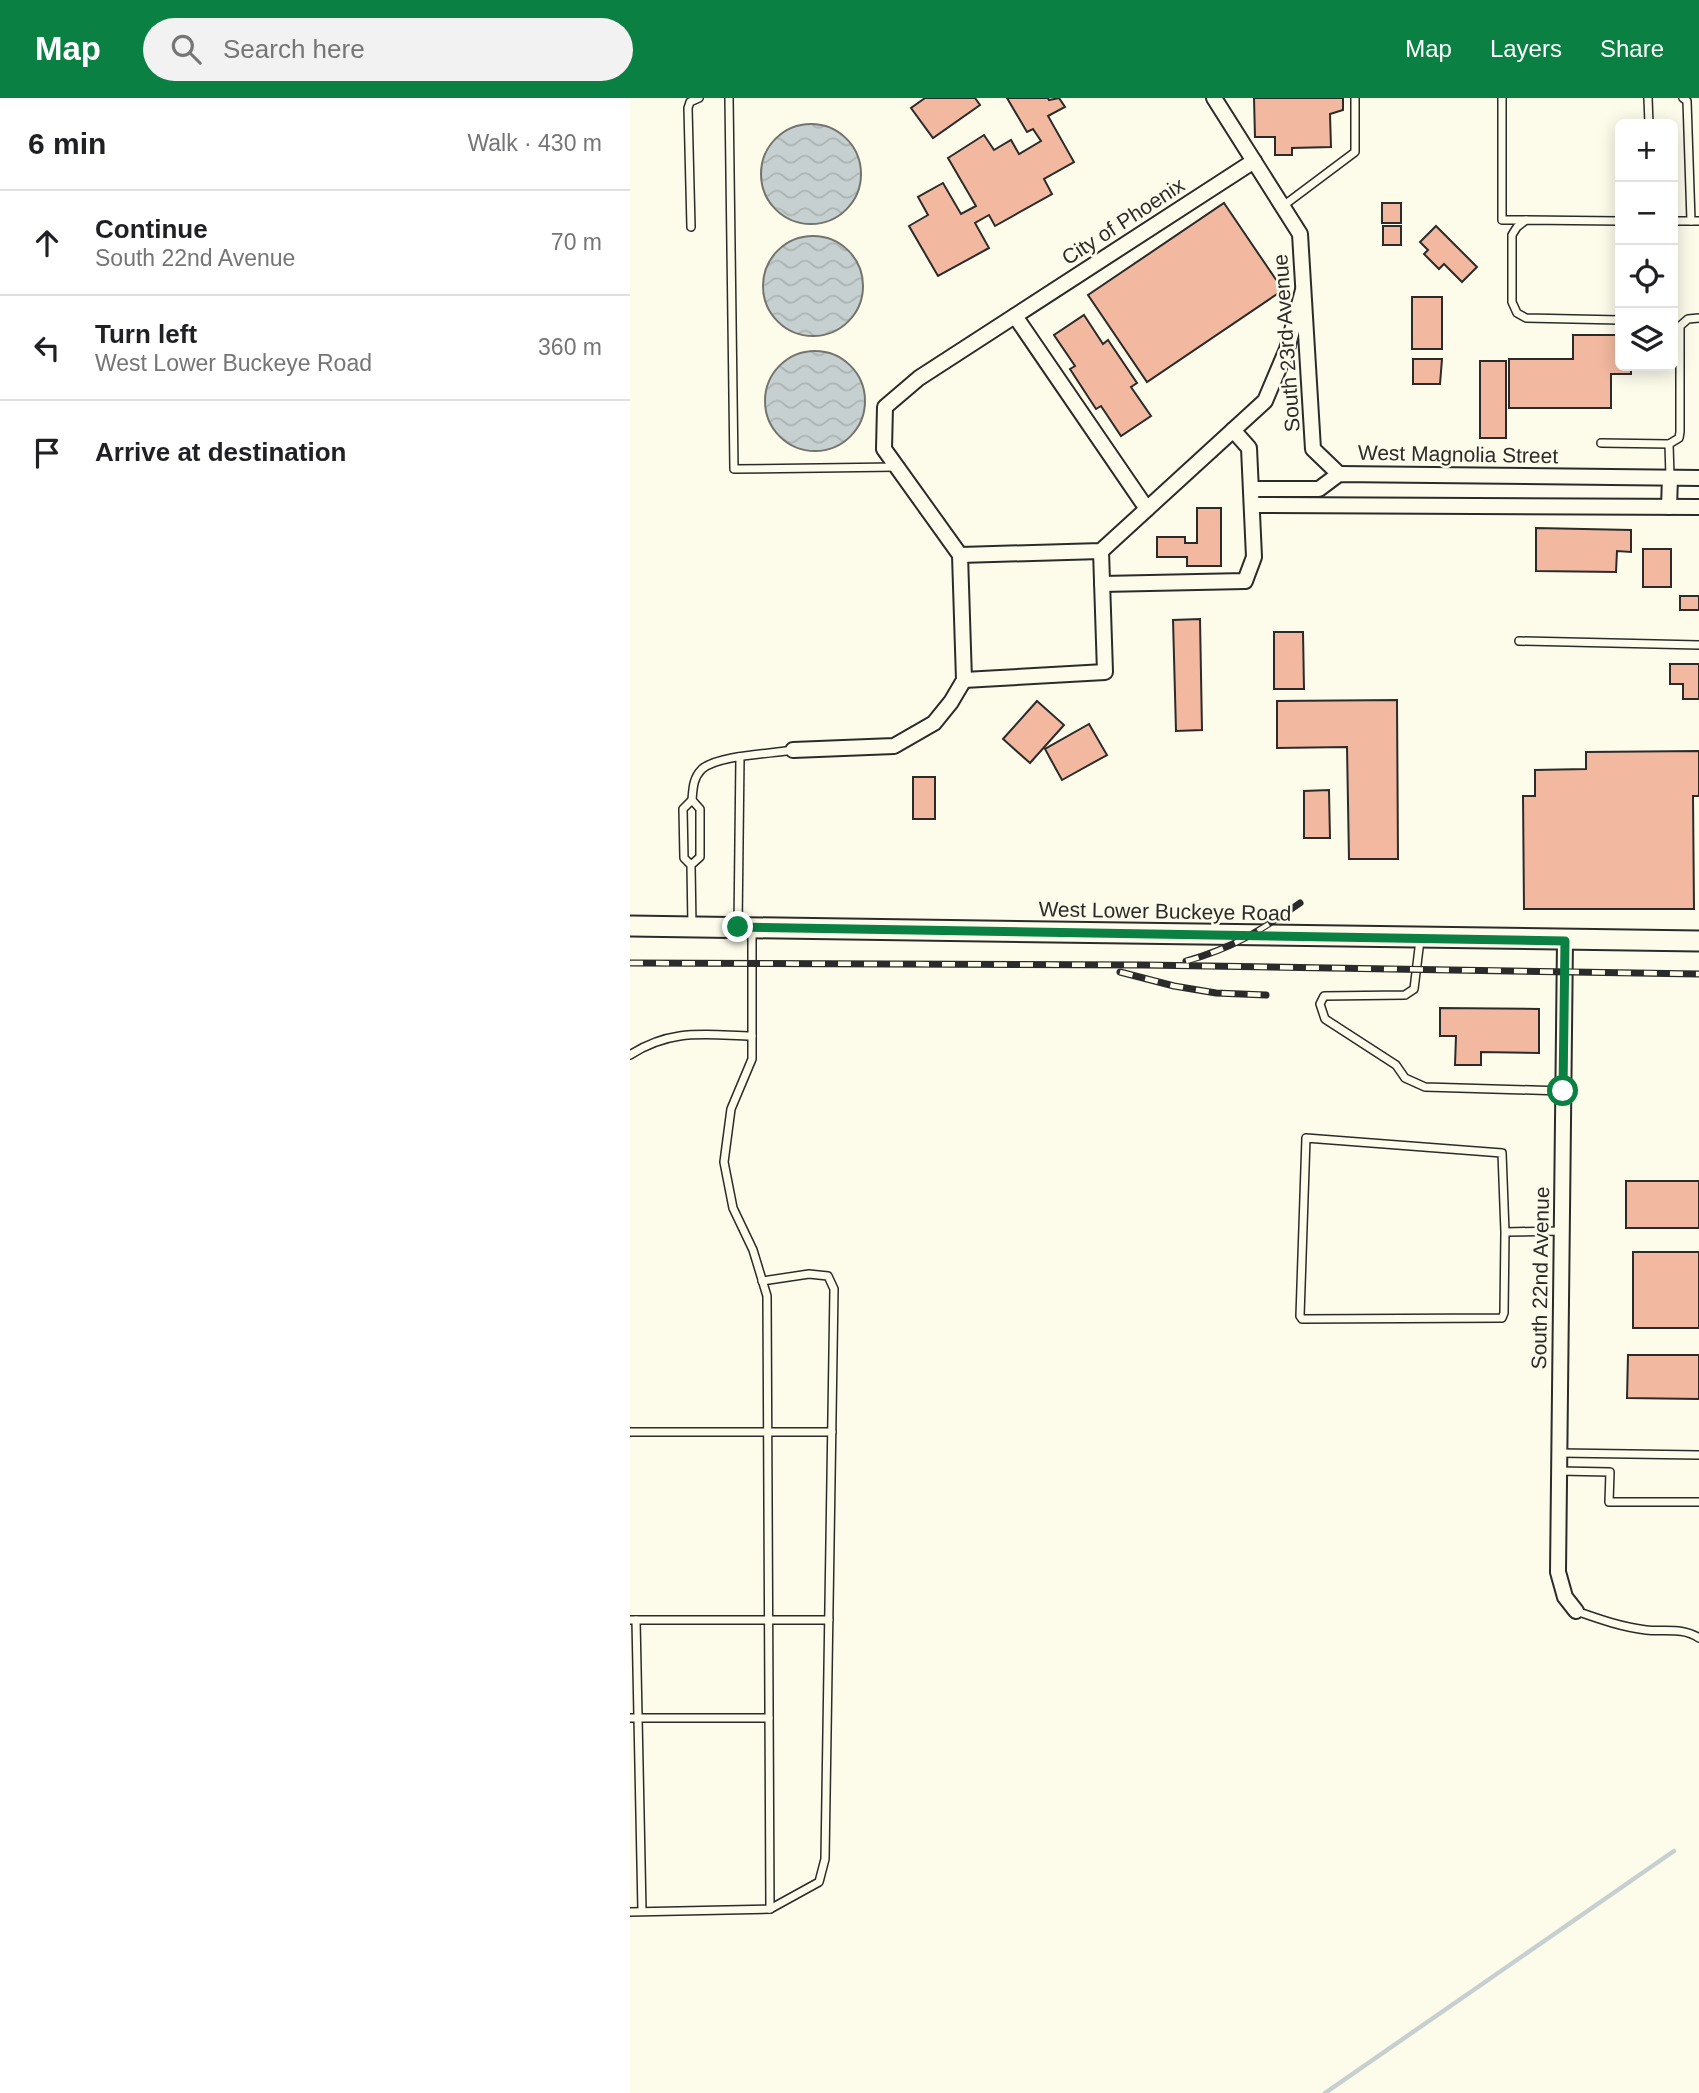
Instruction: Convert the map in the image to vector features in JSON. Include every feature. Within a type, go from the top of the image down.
[{"type":"main road","name":"West Lower Buckeye Road","points":[[630,926],[1699,941]]},
{"type":"street","name":"South 23rd Avenue","points":[[1214,98],[1300,234],[1313,449],[1339,474]]},
{"type":"street","name":"City of Phoenix","points":[[960,555],[884,449],[885,407],[919,377],[1254,161]]},
{"type":"street","points":[[793,750],[894,746],[934,723],[964,680],[960,555],[1101,551],[1265,401],[1287,349],[1303,290]]},
{"type":"street","points":[[1015,316],[1147,509]]},
{"type":"street","points":[[1102,583],[1245,581],[1254,557],[1249,448],[1233,430]]},
{"type":"street","name":"West Magnolia Street","points":[[1252,489],[1319,489],[1339,474],[1699,478]]},
{"type":"street","points":[[1670,477],[1670,507]]},
{"type":"street","points":[[1252,505],[1699,507]]},
{"type":"street","points":[[964,680],[1105,672],[1101,551]]},
{"type":"street","name":"South 22nd Avenue","points":[[1565,941],[1558,1572],[1565,1597],[1576,1611]]},
{"type":"lane","points":[[691,227],[688,108],[690,102],[699,98]]},
{"type":"lane","points":[[729,98],[734,469],[897,467]]},
{"type":"lane","points":[[1283,206],[1354,152],[1355,98]]},
{"type":"lane","points":[[1502,98],[1502,220],[1615,221]]},
{"type":"lane","points":[[1648,98],[1649,119]]},
{"type":"lane","points":[[1683,98],[1687,102],[1695,220]]},
{"type":"lane","points":[[1526,220],[1512,235],[1512,302],[1517,313],[1526,318],[1615,320]]},
{"type":"lane","points":[[1678,323],[1699,317]]},
{"type":"lane","points":[[1601,443],[1669,444],[1679,438],[1678,371]]},
{"type":"lane","points":[[1669,444],[1670,477]]},
{"type":"lane","points":[[1519,641],[1699,645]]},
{"type":"lane","points":[[692,926],[691,865],[684,858],[683,809],[692,800],[693,782],[702,769],[740,757],[793,750]]},
{"type":"lane","points":[[740,757],[752,1059],[731,1109],[724,1162],[733,1208],[753,1250],[767,1296],[770,1909]]},
{"type":"lane","points":[[691,865],[700,857],[701,809],[692,800]]},
{"type":"lane","points":[[1420,938],[1414,989],[1405,995],[1324,996],[1320,1004],[1325,1019],[1396,1065],[1405,1078],[1425,1087],[1563,1091]]},
{"type":"lane","points":[[630,1055],[653,1041],[672,1036],[752,1036]]},
{"type":"lane","points":[[1306,1138],[1502,1153],[1505,1232],[1502,1318],[1302,1319],[1300,1316],[1306,1138]]},
{"type":"lane","points":[[1505,1232],[1562,1231]]},
{"type":"lane","points":[[630,1912],[770,1909],[819,1882],[825,1859],[834,1289],[828,1276],[808,1274],[762,1281]]},
{"type":"lane","points":[[630,1432],[832,1432]]},
{"type":"lane","points":[[1559,1453],[1699,1455]]},
{"type":"lane","points":[[1559,1471],[1609,1472],[1609,1502],[1699,1502]]},
{"type":"lane","points":[[1576,1611],[1611,1623],[1646,1630],[1689,1631],[1698,1636]]},
{"type":"lane","points":[[642,1911],[633,1620],[829,1620]]},
{"type":"lane","points":[[634,1718],[769,1718]]},
{"type":"water","points":[[811,124],[830,127],[847,138],[858,155],[861,174],[858,193],[847,210],[830,221],[811,224],[792,221],[775,210],[764,193],[761,174],[764,155],[775,138],[792,127]]},
{"type":"water","points":[[813,236],[832,240],[849,250],[859,267],[863,286],[859,305],[849,322],[832,332],[813,336],[794,332],[777,322],[767,305],[763,286],[767,267],[777,250],[794,240]]},
{"type":"water","points":[[815,351],[834,355],[850,366],[861,382],[865,401],[861,420],[850,436],[834,447],[815,451],[796,447],[780,436],[769,420],[765,401],[769,382],[780,366],[796,355]]},
{"type":"building","points":[[925,98],[975,98],[980,105],[933,138],[911,108]]},
{"type":"building","points":[[1007,98],[1059,98],[1065,107],[1048,116],[1074,162],[1044,179],[1052,194],[995,226],[989,215],[975,223],[989,248],[938,276],[909,226],[928,215],[918,197],[943,183],[961,214],[976,206],[948,158],[984,135],[994,150],[1011,140],[1019,154],[1041,141],[1033,129],[1027,132]]},
{"type":"building","points":[[1254,98],[1343,98],[1343,110],[1330,114],[1331,147],[1292,148],[1292,155],[1275,155],[1275,137],[1255,137]]},
{"type":"building","points":[[1224,203],[1283,290],[1147,382],[1088,295]]},
{"type":"building","points":[[1382,203],[1401,203],[1401,223],[1382,223]]},
{"type":"building","points":[[1383,226],[1401,226],[1401,245],[1383,245]]},
{"type":"building","points":[[1436,226],[1477,267],[1462,282],[1444,264],[1439,269],[1424,254],[1428,250],[1420,242]]},
{"type":"building","points":[[1412,297],[1442,297],[1442,349],[1412,349]]},
{"type":"building","points":[[1084,315],[1103,344],[1108,340],[1137,383],[1131,387],[1151,416],[1121,436],[1101,406],[1096,409],[1070,369],[1075,366],[1054,335]]},
{"type":"building","points":[[1573,335],[1615,335],[1615,371],[1631,371],[1631,374],[1611,374],[1611,408],[1509,408],[1509,359],[1573,359]]},
{"type":"building","points":[[1413,359],[1442,359],[1440,384],[1413,384]]},
{"type":"building","points":[[1480,361],[1506,361],[1506,438],[1480,438]]},
{"type":"building","points":[[1197,508],[1221,508],[1221,566],[1187,566],[1187,557],[1157,557],[1157,537],[1185,537],[1185,543],[1197,543]]},
{"type":"building","points":[[1536,528],[1631,530],[1631,552],[1617,551],[1616,572],[1536,571]]},
{"type":"building","points":[[1643,549],[1671,549],[1671,587],[1643,587]]},
{"type":"building","points":[[1680,596],[1699,596],[1699,610],[1680,610]]},
{"type":"building","points":[[1200,619],[1202,730],[1176,731],[1173,620]]},
{"type":"building","points":[[1274,632],[1303,632],[1304,689],[1274,689]]},
{"type":"building","points":[[1670,664],[1699,664],[1699,699],[1683,699],[1683,684],[1670,684]]},
{"type":"building","points":[[1397,700],[1398,859],[1349,859],[1347,747],[1277,748],[1277,701]]},
{"type":"building","points":[[1037,701],[1064,725],[1030,763],[1003,739]]},
{"type":"building","points":[[1089,724],[1107,755],[1062,780],[1045,749]]},
{"type":"building","points":[[1699,751],[1699,796],[1693,796],[1694,909],[1524,909],[1523,796],[1535,796],[1535,770],[1586,769],[1586,752]]},
{"type":"building","points":[[913,777],[935,777],[935,819],[913,819]]},
{"type":"building","points":[[1329,790],[1330,838],[1304,838],[1304,791]]},
{"type":"building","points":[[1440,1008],[1539,1009],[1539,1053],[1481,1052],[1481,1065],[1455,1065],[1456,1036],[1440,1036]]},
{"type":"building","points":[[1626,1181],[1699,1181],[1699,1228],[1626,1228]]},
{"type":"building","points":[[1633,1252],[1699,1252],[1699,1328],[1633,1328]]},
{"type":"building","points":[[1628,1355],[1699,1355],[1699,1399],[1627,1398]]},
{"type":"waterway","points":[[1325,2093],[1674,1851]]},
{"type":"railway","points":[[1186,961],[1246,938],[1300,903]]},
{"type":"railway","points":[[630,963],[1144,965],[1699,974]]},
{"type":"railway","points":[[1120,972],[1174,986],[1216,993],[1266,995]]},
{"type":"route","points":[[738,927],[1565,941],[1563,1091]]}]
